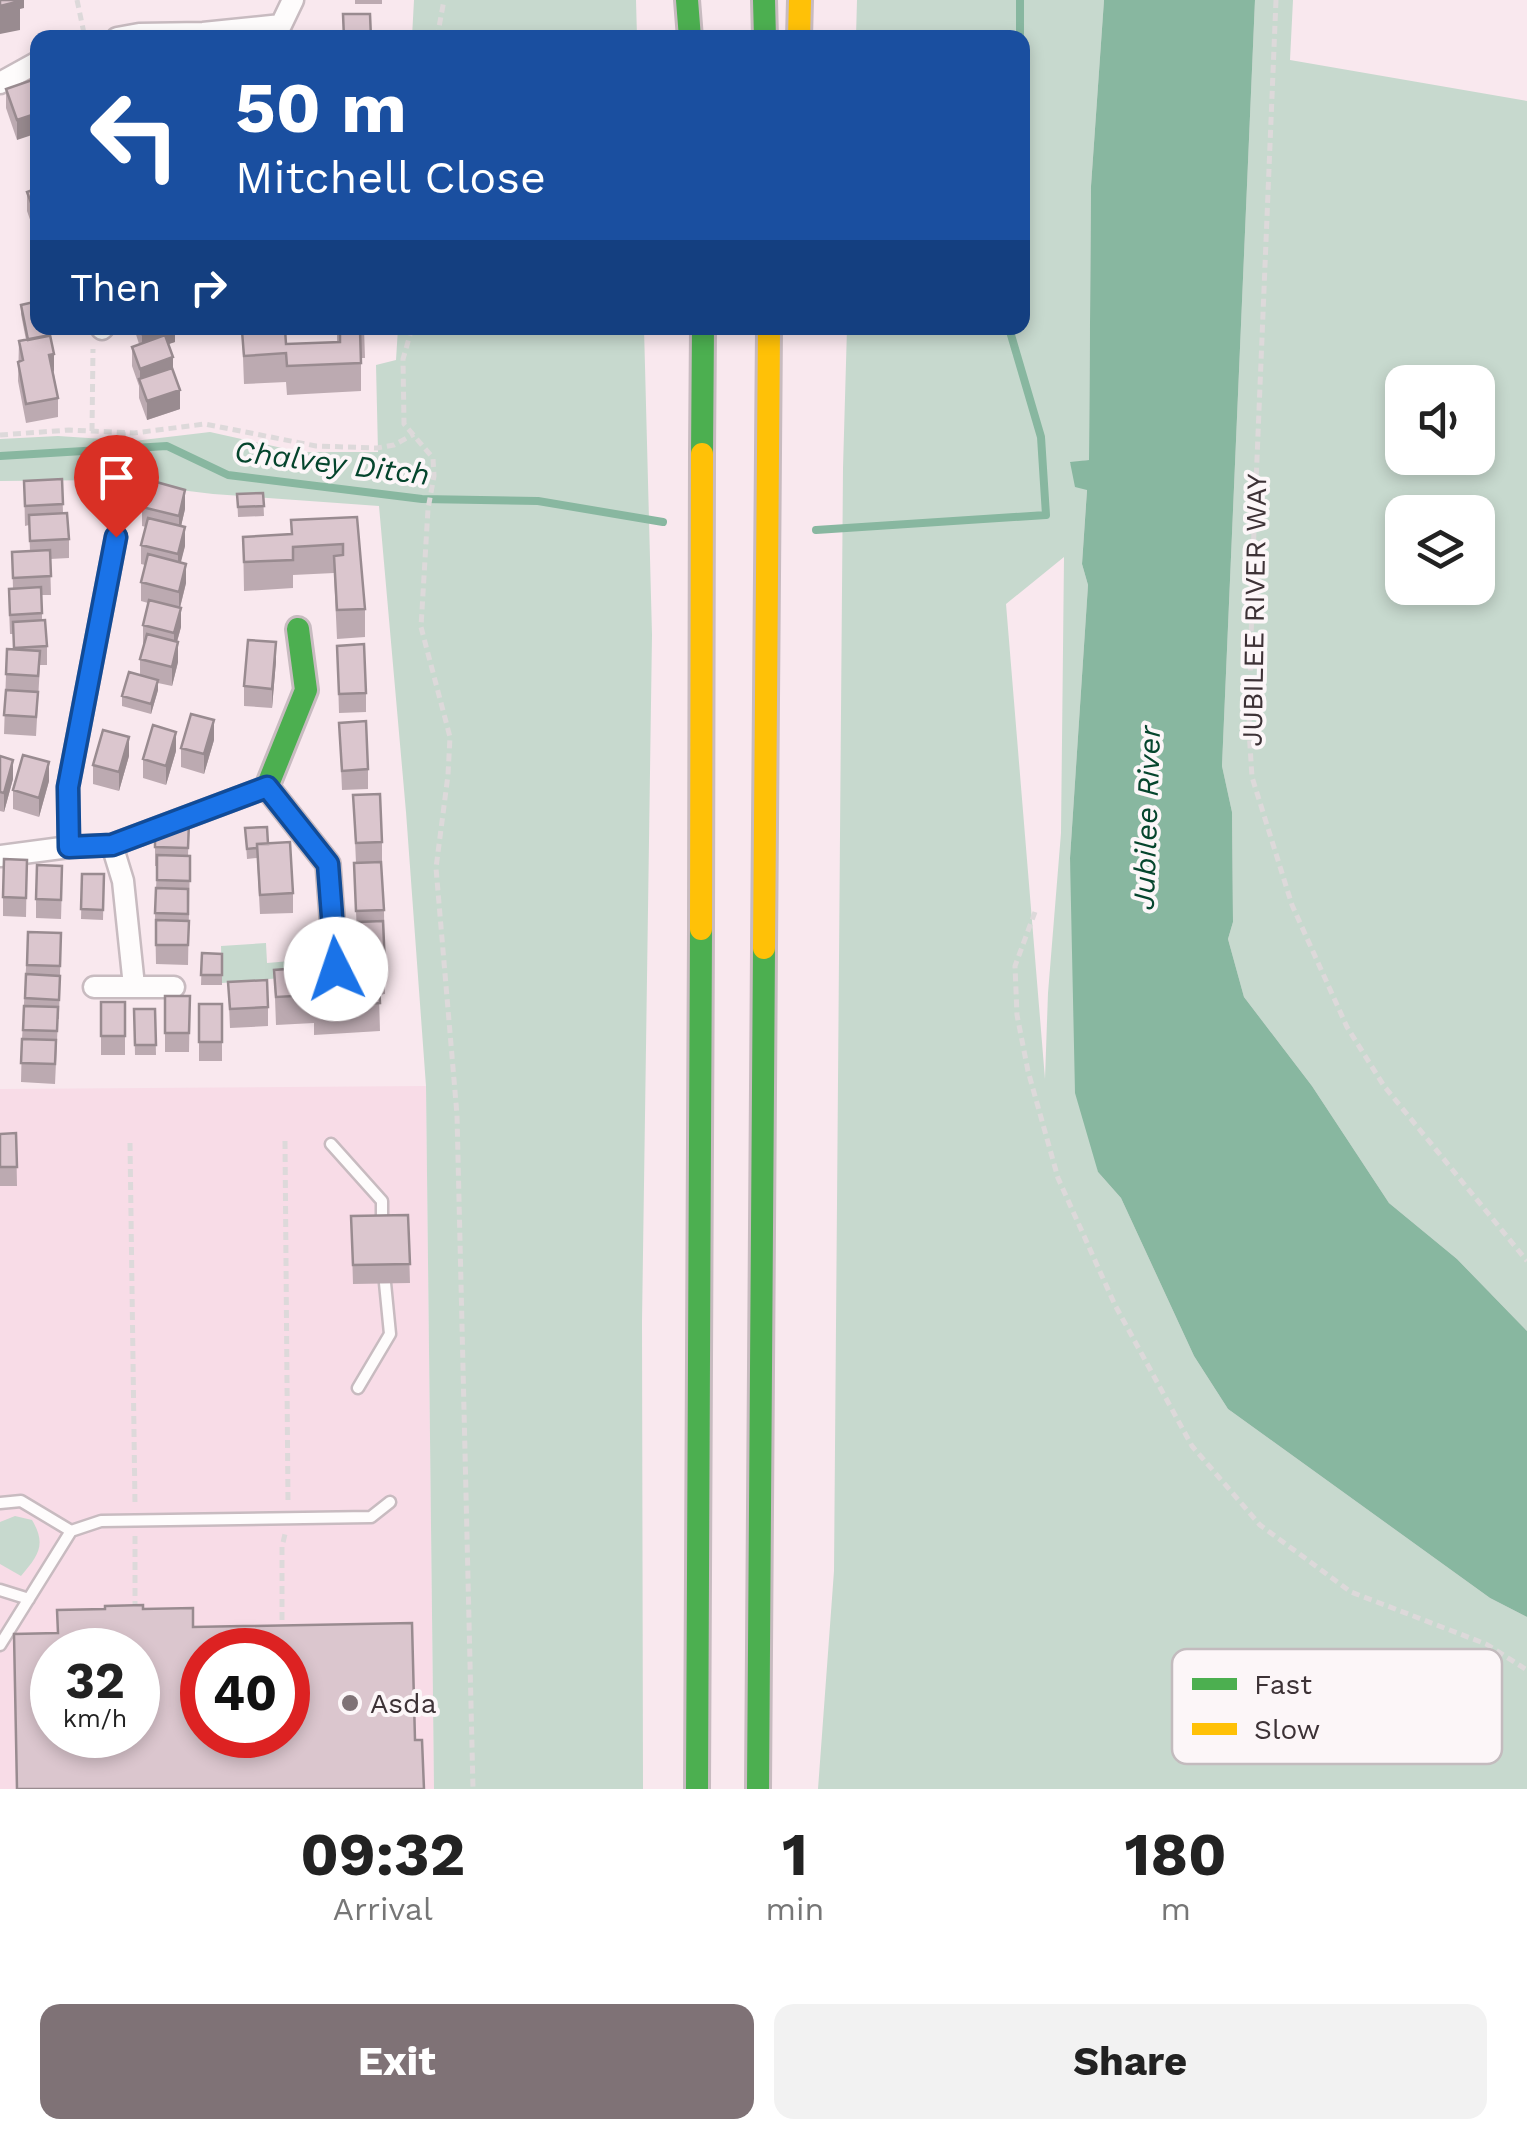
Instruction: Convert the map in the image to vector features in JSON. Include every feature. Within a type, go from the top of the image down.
[{"type":"main road","points":[[687,0],[689,30]]},
{"type":"main road","points":[[707,30],[708,0]]},
{"type":"main road","points":[[764,0],[765,30]]},
{"type":"main road","points":[[799,30],[800,0]]},
{"type":"main road","points":[[696,1789],[703,335]]},
{"type":"main road","points":[[758,1789],[769,335]]},
{"type":"main road","points":[[298,629],[306,690],[267,787],[328,864],[336,969]]},
{"type":"street","points":[[284,30],[293,0]]},
{"type":"street","points":[[0,83],[30,66]]},
{"type":"street","points":[[69,847],[68,787],[116,537]]},
{"type":"street","points":[[0,856],[112,845],[267,787]]},
{"type":"street","points":[[112,845],[123,881],[134,986]]},
{"type":"street","points":[[94,987],[174,987]]},
{"type":"lane","points":[[331,1144],[382,1201],[382,1234]]},
{"type":"lane","points":[[358,1388],[390,1334],[385,1284]]},
{"type":"lane","points":[[0,1503],[21,1501],[71,1532]]},
{"type":"lane","points":[[0,1645],[71,1532],[101,1520],[371,1517],[390,1502]]},
{"type":"lane","points":[[0,1590],[29,1598]]},
{"type":"path","points":[[78,0],[84,30]]},
{"type":"path","points":[[438,30],[444,0]]},
{"type":"path","name":"JUBILEE RIVER WAY","points":[[1276,0],[1253,554],[1249,730],[1252,777],[1292,904],[1347,1027],[1384,1086],[1527,1261]]},
{"type":"path","points":[[92,431],[95,335]]},
{"type":"path","points":[[410,335],[403,359],[404,424],[434,458],[421,627],[450,737],[436,868],[457,1115],[473,1789]]},
{"type":"path","points":[[0,435],[69,430],[123,432],[205,424],[316,446],[359,448],[394,445],[414,434]]},
{"type":"path","points":[[116,537],[125,454],[123,432]]},
{"type":"path","points":[[1034,912],[1016,966],[1017,1014],[1058,1178],[1115,1305],[1192,1446],[1260,1525],[1351,1592],[1494,1649]]},
{"type":"path","points":[[282,1628],[282,1547],[288,1517],[285,1141]]},
{"type":"path","points":[[130,1143],[136,1623]]},
{"type":"path","points":[[1502,1654],[1527,1670]]},
{"type":"shaded area","points":[[414,0],[636,0],[637,30],[412,30]]},
{"type":"shaded area","points":[[857,0],[1104,0],[1091,186],[1089,460],[1070,463],[1087,489],[1082,564],[1088,585],[1070,858],[1098,1172],[1121,1198],[1194,1356],[1228,1409],[1490,1598],[1527,1617],[1527,1789],[818,1789],[834,1571],[847,335],[1030,335],[1030,30],[856,30]],"holes":[[[1064,557],[1061,833],[1045,1079],[1006,604]]]},
{"type":"shaded area","points":[[1255,0],[1293,0],[1290,60],[1527,101],[1527,1331],[1457,1259],[1389,1203],[1312,1086],[1244,997],[1228,939],[1233,922],[1232,812],[1222,766]]},
{"type":"shaded area","points":[[398,335],[644,335],[652,635],[642,1322],[643,1789],[434,1789],[426,1086],[379,506],[139,485],[138,489],[110,488],[109,480],[0,481],[0,439],[58,436],[134,441],[210,432],[300,452],[378,452],[376,365],[396,360]]},
{"type":"shaded area","points":[[266,943],[267,963],[302,960],[318,975],[222,983],[221,946]]},
{"type":"shaded area","points":[[426,1086],[434,1789],[0,1789],[0,1089]]},
{"type":"shaded area","points":[[15,1516],[32,1520],[40,1543],[36,1556],[21,1576],[0,1564],[0,1522]]},
{"type":"water","name":"Jubilee River","points":[[1104,0],[1255,0],[1222,766],[1232,812],[1233,922],[1228,939],[1244,997],[1312,1086],[1389,1203],[1457,1259],[1527,1331],[1527,1617],[1490,1598],[1228,1409],[1194,1356],[1121,1198],[1098,1172],[1075,1093],[1070,858],[1088,585],[1082,564],[1087,490],[1075,487],[1070,462],[1089,460],[1091,186]]},
{"type":"building","points":[[0,0],[20,0],[20,1],[0,6]]},
{"type":"building","points":[[343,14],[370,14],[371,30],[344,30]]},
{"type":"building","points":[[30,81],[30,116],[17,120],[6,89]]},
{"type":"building","points":[[30,303],[30,335],[48,336],[28,340],[21,305]]},
{"type":"building","points":[[50,335],[54,354],[49,355],[58,398],[26,404],[18,362],[23,360],[19,341]]},
{"type":"building","points":[[165,335],[173,357],[140,369],[132,347]]},
{"type":"building","points":[[242,335],[285,335],[286,344],[340,342],[340,335],[360,335],[361,363],[287,366],[286,353],[244,356]]},
{"type":"building","points":[[172,368],[180,390],[147,401],[139,379]]},
{"type":"building","points":[[62,479],[63,504],[25,506],[24,481]]},
{"type":"building","points":[[149,480],[185,490],[179,516],[142,507]]},
{"type":"building","points":[[263,493],[264,506],[238,507],[237,494]]},
{"type":"building","points":[[67,513],[69,539],[30,541],[29,515]]},
{"type":"building","points":[[357,517],[365,609],[337,610],[334,556],[343,555],[343,544],[293,547],[293,560],[244,562],[243,537],[292,534],[291,520]]},
{"type":"building","points":[[148,518],[185,527],[178,554],[141,545]]},
{"type":"building","points":[[50,550],[51,576],[13,578],[12,552]]},
{"type":"building","points":[[148,554],[186,564],[179,592],[141,582]]},
{"type":"building","points":[[41,587],[42,613],[10,615],[9,589]]},
{"type":"building","points":[[149,600],[181,608],[174,633],[143,625]]},
{"type":"building","points":[[45,620],[47,646],[14,648],[13,622]]},
{"type":"building","points":[[147,634],[178,642],[172,667],[140,659]]},
{"type":"building","points":[[248,640],[276,642],[272,689],[244,686]]},
{"type":"building","points":[[364,644],[366,693],[339,694],[337,646]]},
{"type":"building","points":[[7,649],[40,651],[38,676],[6,674]]},
{"type":"building","points":[[129,672],[158,680],[151,704],[122,696]]},
{"type":"building","points":[[6,690],[38,692],[36,717],[4,715]]},
{"type":"building","points":[[191,714],[214,720],[204,754],[181,748]]},
{"type":"building","points":[[366,721],[368,769],[342,771],[339,723]]},
{"type":"building","points":[[153,725],[176,732],[166,766],[143,759]]},
{"type":"building","points":[[103,730],[129,737],[119,772],[93,765]]},
{"type":"building","points":[[23,755],[49,762],[39,798],[13,790]]},
{"type":"building","points":[[0,756],[13,760],[4,793],[0,792]]},
{"type":"building","points":[[380,794],[382,842],[356,843],[353,795]]},
{"type":"building","points":[[155,822],[189,823],[188,848],[155,847]]},
{"type":"building","points":[[267,827],[268,844],[247,849],[245,828]]},
{"type":"building","points":[[290,842],[293,893],[260,895],[257,844]]},
{"type":"building","points":[[157,855],[190,856],[190,881],[157,880]]},
{"type":"building","points":[[4,859],[27,860],[26,898],[3,897]]},
{"type":"building","points":[[381,862],[384,910],[356,911],[354,863]]},
{"type":"building","points":[[37,865],[62,866],[61,900],[36,899]]},
{"type":"building","points":[[82,874],[104,874],[103,910],[81,909]]},
{"type":"building","points":[[156,888],[188,889],[188,914],[155,913]]},
{"type":"building","points":[[156,920],[189,921],[188,945],[156,945]]},
{"type":"building","points":[[383,921],[385,966],[378,966],[380,1003],[314,1007],[314,995],[276,997],[274,970],[312,967],[313,985],[365,983],[357,922]]},
{"type":"building","points":[[28,932],[61,933],[60,966],[27,965]]},
{"type":"building","points":[[202,953],[222,954],[222,975],[201,975]]},
{"type":"building","points":[[26,974],[60,976],[59,1000],[25,998]]},
{"type":"building","points":[[267,980],[268,1007],[230,1009],[228,982]]},
{"type":"building","points":[[165,996],[190,996],[189,1033],[165,1033]]},
{"type":"building","points":[[101,1002],[125,1002],[125,1036],[101,1036]]},
{"type":"building","points":[[199,1004],[222,1004],[222,1042],[199,1042]]},
{"type":"building","points":[[24,1006],[58,1007],[57,1031],[23,1030]]},
{"type":"building","points":[[134,1009],[155,1009],[156,1045],[135,1045]]},
{"type":"building","points":[[22,1039],[56,1040],[55,1064],[21,1063]]},
{"type":"building","points":[[16,1133],[17,1167],[0,1167],[0,1134]]},
{"type":"building","points":[[408,1215],[410,1264],[353,1265],[351,1216]]},
{"type":"building","name":"Asda","points":[[143,1605],[143,1609],[193,1608],[193,1627],[412,1623],[415,1740],[422,1740],[424,1789],[17,1789],[14,1634],[30,1634],[30,1758],[160,1758],[160,1628],[58,1628],[57,1610]]},
{"type":"waterway","name":"Chalvey Ditch","points":[[1020,0],[1020,30]]},
{"type":"waterway","name":"Chalvey Ditch","points":[[816,530],[1046,515],[1041,437],[1011,335]]},
{"type":"waterway","name":"Chalvey Ditch","points":[[0,456],[167,446],[228,475],[422,499],[538,501],[663,522]]},
{"type":"traffic: fast","points":[[687,0],[689,30]]},
{"type":"traffic: fast","points":[[764,0],[765,30]]},
{"type":"traffic: fast","points":[[702,454],[703,335]]},
{"type":"traffic: fast","points":[[298,629],[306,690],[267,787],[328,864],[336,969]]},
{"type":"traffic: fast","points":[[697,1789],[701,929]]},
{"type":"traffic: fast","points":[[758,1789],[764,948]]},
{"type":"traffic: slow","points":[[799,30],[800,0]]},
{"type":"traffic: slow","points":[[764,948],[769,335]]},
{"type":"traffic: slow","points":[[701,929],[702,454]]},
{"type":"place","name":"Asda","points":[[350,1703]]},
{"type":"route","points":[[116,537],[68,787],[69,847],[112,845],[267,787],[328,864],[336,969]]}]
